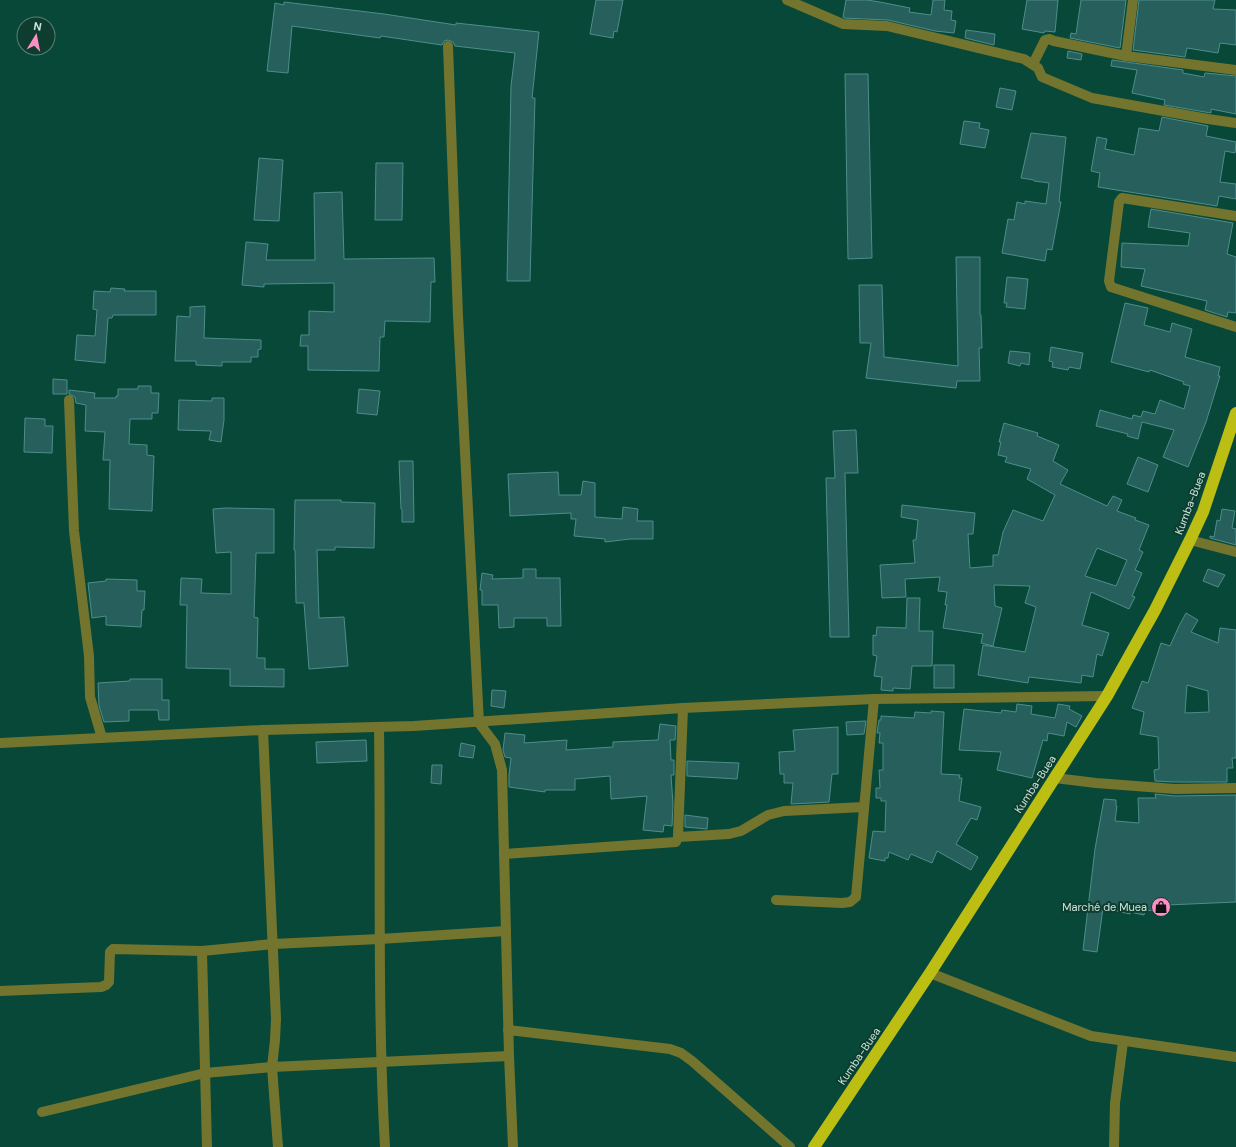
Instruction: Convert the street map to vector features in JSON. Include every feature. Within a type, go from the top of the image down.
[{"type":"highway","name":"Kumba-Buea","points":[[814,1147],[930,973],[1107,696],[1155,610],[1190,540],[1232,439],[1236,413]]},
{"type":"street","points":[[787,0],[843,24],[899,28],[1024,60],[1038,68],[1042,77],[1092,98],[1236,123]]},
{"type":"street","points":[[808,0],[812,11]]},
{"type":"street","points":[[1126,56],[1133,0]]},
{"type":"street","points":[[1033,64],[1046,40],[1049,39],[1126,56],[1236,70]]},
{"type":"street","points":[[448,46],[458,316],[479,723],[494,744],[502,770],[508,1030],[513,1147]]},
{"type":"street","points":[[1236,216],[1122,198],[1119,202],[1109,281],[1111,287],[1236,327]]},
{"type":"street","points":[[68,400],[74,531],[89,656],[90,696],[102,738]]},
{"type":"street","points":[[1190,540],[1236,552]]},
{"type":"street","points":[[0,743],[263,730],[479,723],[684,708],[874,699],[1107,696]]},
{"type":"street","points":[[776,900],[842,903],[850,902],[856,897],[874,699]]},
{"type":"street","points":[[504,854],[676,842],[678,837],[684,708]]},
{"type":"street","points":[[379,726],[381,844],[380,939],[385,1147]]},
{"type":"street","points":[[263,730],[276,1019],[272,1067],[278,1147]]},
{"type":"street","points":[[1055,778],[1096,783],[1175,789],[1236,788]]},
{"type":"street","points":[[678,837],[729,834],[741,831],[768,815],[784,811],[864,807]]},
{"type":"street","points":[[0,991],[101,987],[109,982],[110,952],[113,949],[202,951],[273,944],[506,931]]},
{"type":"street","points":[[202,951],[207,1147]]},
{"type":"street","points":[[930,973],[1091,1036],[1122,1042],[1236,1057]]},
{"type":"street","points":[[508,1030],[670,1049],[681,1053],[790,1147]]},
{"type":"street","points":[[1114,1147],[1115,1103],[1122,1042]]},
{"type":"street","points":[[42,1112],[205,1073],[272,1067],[509,1056]]},
{"type":"building","points":[[596,0],[623,0],[617,32],[614,31],[613,38],[590,34]]},
{"type":"building","points":[[846,0],[867,0],[880,2],[910,8],[909,12],[931,15],[933,0],[945,0],[944,10],[952,11],[951,20],[956,21],[954,33],[935,31],[888,20],[844,18]]},
{"type":"building","points":[[1027,0],[1058,0],[1055,32],[1045,31],[1044,33],[1022,29]]},
{"type":"building","points":[[1081,0],[1126,0],[1120,48],[1070,38],[1071,33],[1076,34]]},
{"type":"building","points":[[1139,0],[1215,0],[1213,9],[1236,10],[1236,45],[1220,43],[1218,53],[1187,48],[1185,57],[1133,50]]},
{"type":"building","points":[[284,2],[384,14],[456,25],[456,23],[539,32],[532,98],[535,98],[530,281],[507,281],[511,86],[515,53],[455,46],[453,42],[448,40],[444,41],[442,45],[381,36],[380,38],[292,26],[288,73],[267,71],[275,3],[284,5]]},
{"type":"building","points":[[966,30],[995,34],[994,45],[965,38]]},
{"type":"building","points":[[1068,51],[1082,54],[1081,60],[1067,58]]},
{"type":"building","points":[[1112,60],[1183,70],[1183,73],[1204,77],[1205,73],[1236,76],[1236,114],[1211,109],[1211,113],[1164,105],[1165,100],[1132,93],[1137,70],[1111,66]]},
{"type":"building","points":[[845,74],[868,74],[872,258],[848,259]]},
{"type":"building","points":[[1000,88],[1016,91],[1012,110],[996,107]]},
{"type":"building","points":[[1162,117],[1208,126],[1206,136],[1236,142],[1235,153],[1225,151],[1220,182],[1236,184],[1236,199],[1219,196],[1217,206],[1098,187],[1100,173],[1091,171],[1097,137],[1107,139],[1105,149],[1134,155],[1139,128],[1159,131]]},
{"type":"building","points":[[964,121],[980,123],[979,128],[989,130],[985,148],[960,144]]},
{"type":"building","points":[[1031,133],[1066,137],[1059,202],[1061,202],[1052,250],[1047,249],[1045,261],[1002,253],[1008,219],[1014,220],[1017,202],[1025,204],[1025,201],[1046,204],[1049,183],[1021,178]]},
{"type":"building","points":[[259,158],[283,160],[279,221],[254,220]]},
{"type":"building","points":[[376,163],[403,163],[402,220],[375,220]]},
{"type":"building","points":[[342,192],[344,259],[434,258],[435,282],[431,282],[430,322],[385,321],[384,337],[380,337],[379,371],[308,370],[308,346],[300,346],[301,335],[309,335],[309,311],[334,312],[334,283],[264,284],[264,287],[242,285],[246,242],[268,244],[266,260],[315,260],[314,193]]},
{"type":"building","points":[[1151,209],[1233,223],[1227,254],[1236,257],[1236,313],[1228,312],[1227,317],[1205,310],[1207,301],[1141,286],[1145,269],[1121,267],[1122,243],[1188,246],[1190,233],[1148,227]]},
{"type":"building","points":[[956,257],[980,257],[980,315],[982,348],[979,348],[980,381],[957,381],[956,388],[866,378],[871,343],[860,343],[859,285],[882,285],[884,357],[958,366]]},
{"type":"building","points":[[1007,277],[1028,279],[1025,309],[1006,307],[1007,303],[1004,303]]},
{"type":"building","points":[[111,288],[125,289],[124,291],[156,291],[156,315],[113,315],[112,318],[108,318],[105,363],[75,360],[77,335],[95,336],[97,310],[93,309],[94,291],[110,292]]},
{"type":"building","points":[[1125,303],[1148,308],[1144,325],[1170,332],[1172,323],[1192,329],[1185,357],[1220,367],[1218,376],[1220,376],[1206,422],[1188,467],[1163,457],[1174,430],[1142,422],[1138,439],[1127,436],[1128,434],[1096,426],[1100,410],[1132,419],[1133,415],[1141,417],[1143,411],[1155,414],[1160,400],[1184,409],[1190,386],[1183,384],[1184,382],[1150,370],[1149,372],[1111,362]]},
{"type":"building","points":[[205,306],[204,338],[261,340],[261,349],[258,350],[258,357],[251,357],[251,362],[222,362],[222,366],[196,365],[196,361],[175,361],[177,316],[190,317],[190,307]]},
{"type":"building","points":[[1051,347],[1083,353],[1080,369],[1069,367],[1068,370],[1052,367],[1053,362],[1049,361]]},
{"type":"building","points":[[1010,351],[1030,353],[1029,365],[1021,363],[1020,366],[1008,363]]},
{"type":"building","points":[[53,379],[67,380],[67,394],[53,394]]},
{"type":"building","points":[[138,386],[151,386],[151,393],[159,393],[158,413],[152,413],[152,419],[130,419],[129,444],[147,445],[147,455],[154,456],[152,511],[109,509],[110,460],[103,460],[105,432],[85,431],[86,405],[76,403],[75,397],[69,394],[69,390],[95,393],[94,398],[116,398],[116,396],[118,396],[118,389],[138,389]]},
{"type":"building","points":[[359,389],[380,391],[377,415],[357,413]]},
{"type":"building","points":[[212,398],[224,398],[224,420],[221,442],[209,440],[211,431],[178,430],[179,400],[212,401]]},
{"type":"building","points":[[25,418],[45,419],[45,426],[53,426],[52,453],[24,452]]},
{"type":"building","points":[[1004,423],[1038,433],[1037,436],[1059,445],[1053,461],[1068,470],[1060,484],[1107,506],[1113,496],[1122,500],[1117,511],[1136,518],[1135,520],[1149,525],[1139,550],[1143,552],[1135,570],[1142,573],[1132,596],[1135,597],[1129,609],[1091,592],[1082,625],[1109,633],[1102,656],[1097,654],[1093,677],[1082,675],[1081,683],[1029,677],[1028,683],[978,675],[983,645],[1025,652],[1036,607],[1025,603],[1030,586],[994,585],[995,606],[1002,608],[993,646],[981,643],[983,634],[943,628],[947,605],[945,605],[947,592],[938,591],[940,577],[905,579],[906,597],[882,598],[880,565],[915,563],[913,540],[916,540],[918,520],[901,517],[902,505],[975,513],[973,534],[968,534],[970,568],[993,566],[993,555],[998,555],[1003,532],[1013,510],[1043,521],[1055,495],[1027,479],[1031,469],[1005,462],[1007,457],[998,455],[1001,442],[999,442]],"holes":[[[1097,548],[1127,560],[1116,586],[1085,576]]]},
{"type":"building","points":[[856,430],[858,473],[845,473],[849,637],[830,637],[826,478],[835,478],[833,431]]},
{"type":"building","points":[[1138,457],[1158,465],[1148,492],[1127,484]]},
{"type":"building","points":[[399,461],[413,461],[414,522],[402,522]]},
{"type":"building","points":[[558,472],[559,495],[581,495],[583,481],[595,483],[595,517],[622,519],[623,507],[638,509],[637,521],[653,521],[653,539],[630,539],[605,542],[605,539],[574,536],[576,519],[571,519],[571,513],[510,516],[508,474]]},
{"type":"building","points":[[295,500],[341,500],[341,502],[375,503],[374,548],[335,547],[335,550],[317,550],[319,618],[344,617],[348,666],[309,669],[304,603],[296,603],[294,550]]},
{"type":"building","points":[[213,509],[274,509],[274,553],[256,553],[254,617],[258,618],[257,658],[265,658],[265,669],[284,669],[284,687],[230,686],[230,669],[186,668],[187,605],[180,605],[181,578],[202,579],[201,593],[231,594],[231,552],[216,553]]},
{"type":"building","points":[[1222,509],[1235,511],[1232,528],[1236,529],[1236,545],[1210,538],[1210,536],[1214,537],[1217,520],[1220,521]]},
{"type":"building","points":[[523,569],[536,569],[536,578],[560,578],[561,626],[547,626],[547,618],[514,618],[514,627],[499,628],[498,605],[482,605],[482,590],[480,590],[482,573],[493,575],[492,579],[523,578]]},
{"type":"building","points":[[1208,569],[1225,575],[1218,587],[1203,581]]},
{"type":"building","points":[[106,579],[137,580],[137,591],[145,591],[141,627],[106,625],[106,616],[92,618],[88,583],[106,581]]},
{"type":"building","points":[[907,598],[920,598],[919,631],[933,631],[932,666],[912,666],[910,689],[893,688],[893,691],[881,690],[882,677],[874,676],[877,656],[873,655],[873,635],[876,636],[877,627],[906,628]]},
{"type":"building","points":[[1186,613],[1198,620],[1191,632],[1218,643],[1220,628],[1236,630],[1236,758],[1232,758],[1233,768],[1227,768],[1227,782],[1155,781],[1154,770],[1159,769],[1158,737],[1140,734],[1144,712],[1132,708],[1142,681],[1148,683],[1161,643],[1170,646]],"holes":[[[1187,685],[1208,691],[1209,712],[1185,713]]]},
{"type":"building","points":[[934,665],[954,665],[954,688],[934,688]]},
{"type":"building","points":[[130,679],[162,679],[162,700],[169,700],[169,720],[159,720],[158,710],[129,710],[129,721],[104,722],[99,706],[98,683],[130,681]]},
{"type":"building","points":[[492,690],[506,691],[504,708],[491,706]]},
{"type":"building","points":[[1017,704],[1032,706],[1031,714],[1055,718],[1058,704],[1070,706],[1069,709],[1082,716],[1076,727],[1067,722],[1064,736],[1048,733],[1047,741],[1043,740],[1032,778],[997,770],[1001,752],[959,750],[964,709],[1001,713],[1002,710],[1016,712]]},
{"type":"building","points":[[931,711],[944,712],[941,774],[960,775],[959,778],[962,778],[959,801],[981,807],[977,820],[971,818],[956,844],[978,857],[971,870],[937,851],[932,863],[911,854],[908,860],[889,852],[888,858],[885,858],[885,861],[869,858],[873,831],[885,832],[886,801],[881,801],[881,798],[876,798],[876,788],[880,788],[879,770],[883,770],[883,743],[879,743],[880,733],[877,733],[879,720],[881,720],[881,716],[914,718],[915,712],[931,713]]},
{"type":"building","points":[[866,721],[864,734],[847,735],[846,722]]},
{"type":"building","points":[[660,724],[676,726],[675,740],[670,740],[671,760],[674,760],[674,775],[671,775],[673,804],[672,826],[664,825],[663,832],[643,830],[647,796],[611,799],[610,776],[575,779],[575,790],[545,790],[545,792],[509,787],[511,758],[505,757],[503,750],[505,733],[525,735],[524,743],[567,740],[566,750],[613,747],[613,742],[658,740]]},
{"type":"building","points":[[838,727],[838,774],[832,774],[829,802],[791,804],[793,783],[784,783],[784,774],[780,774],[779,752],[795,751],[793,730]]},
{"type":"building","points":[[366,740],[367,761],[317,763],[316,742]]},
{"type":"building","points":[[461,743],[475,746],[473,758],[459,756]]},
{"type":"building","points":[[687,761],[739,763],[737,779],[687,776]]},
{"type":"building","points":[[432,765],[442,765],[441,784],[431,783]]},
{"type":"building","points":[[1155,794],[1175,796],[1236,795],[1236,902],[1167,905],[1168,908],[1145,911],[1144,915],[1130,912],[1130,914],[1103,908],[1097,952],[1083,950],[1095,849],[1104,799],[1116,800],[1117,806],[1115,821],[1139,823],[1138,798],[1156,798]]},
{"type":"building","points":[[685,815],[708,818],[707,829],[685,827]]},
{"type":"place","name":"Marché de Muea","points":[[1161,907]]}]
